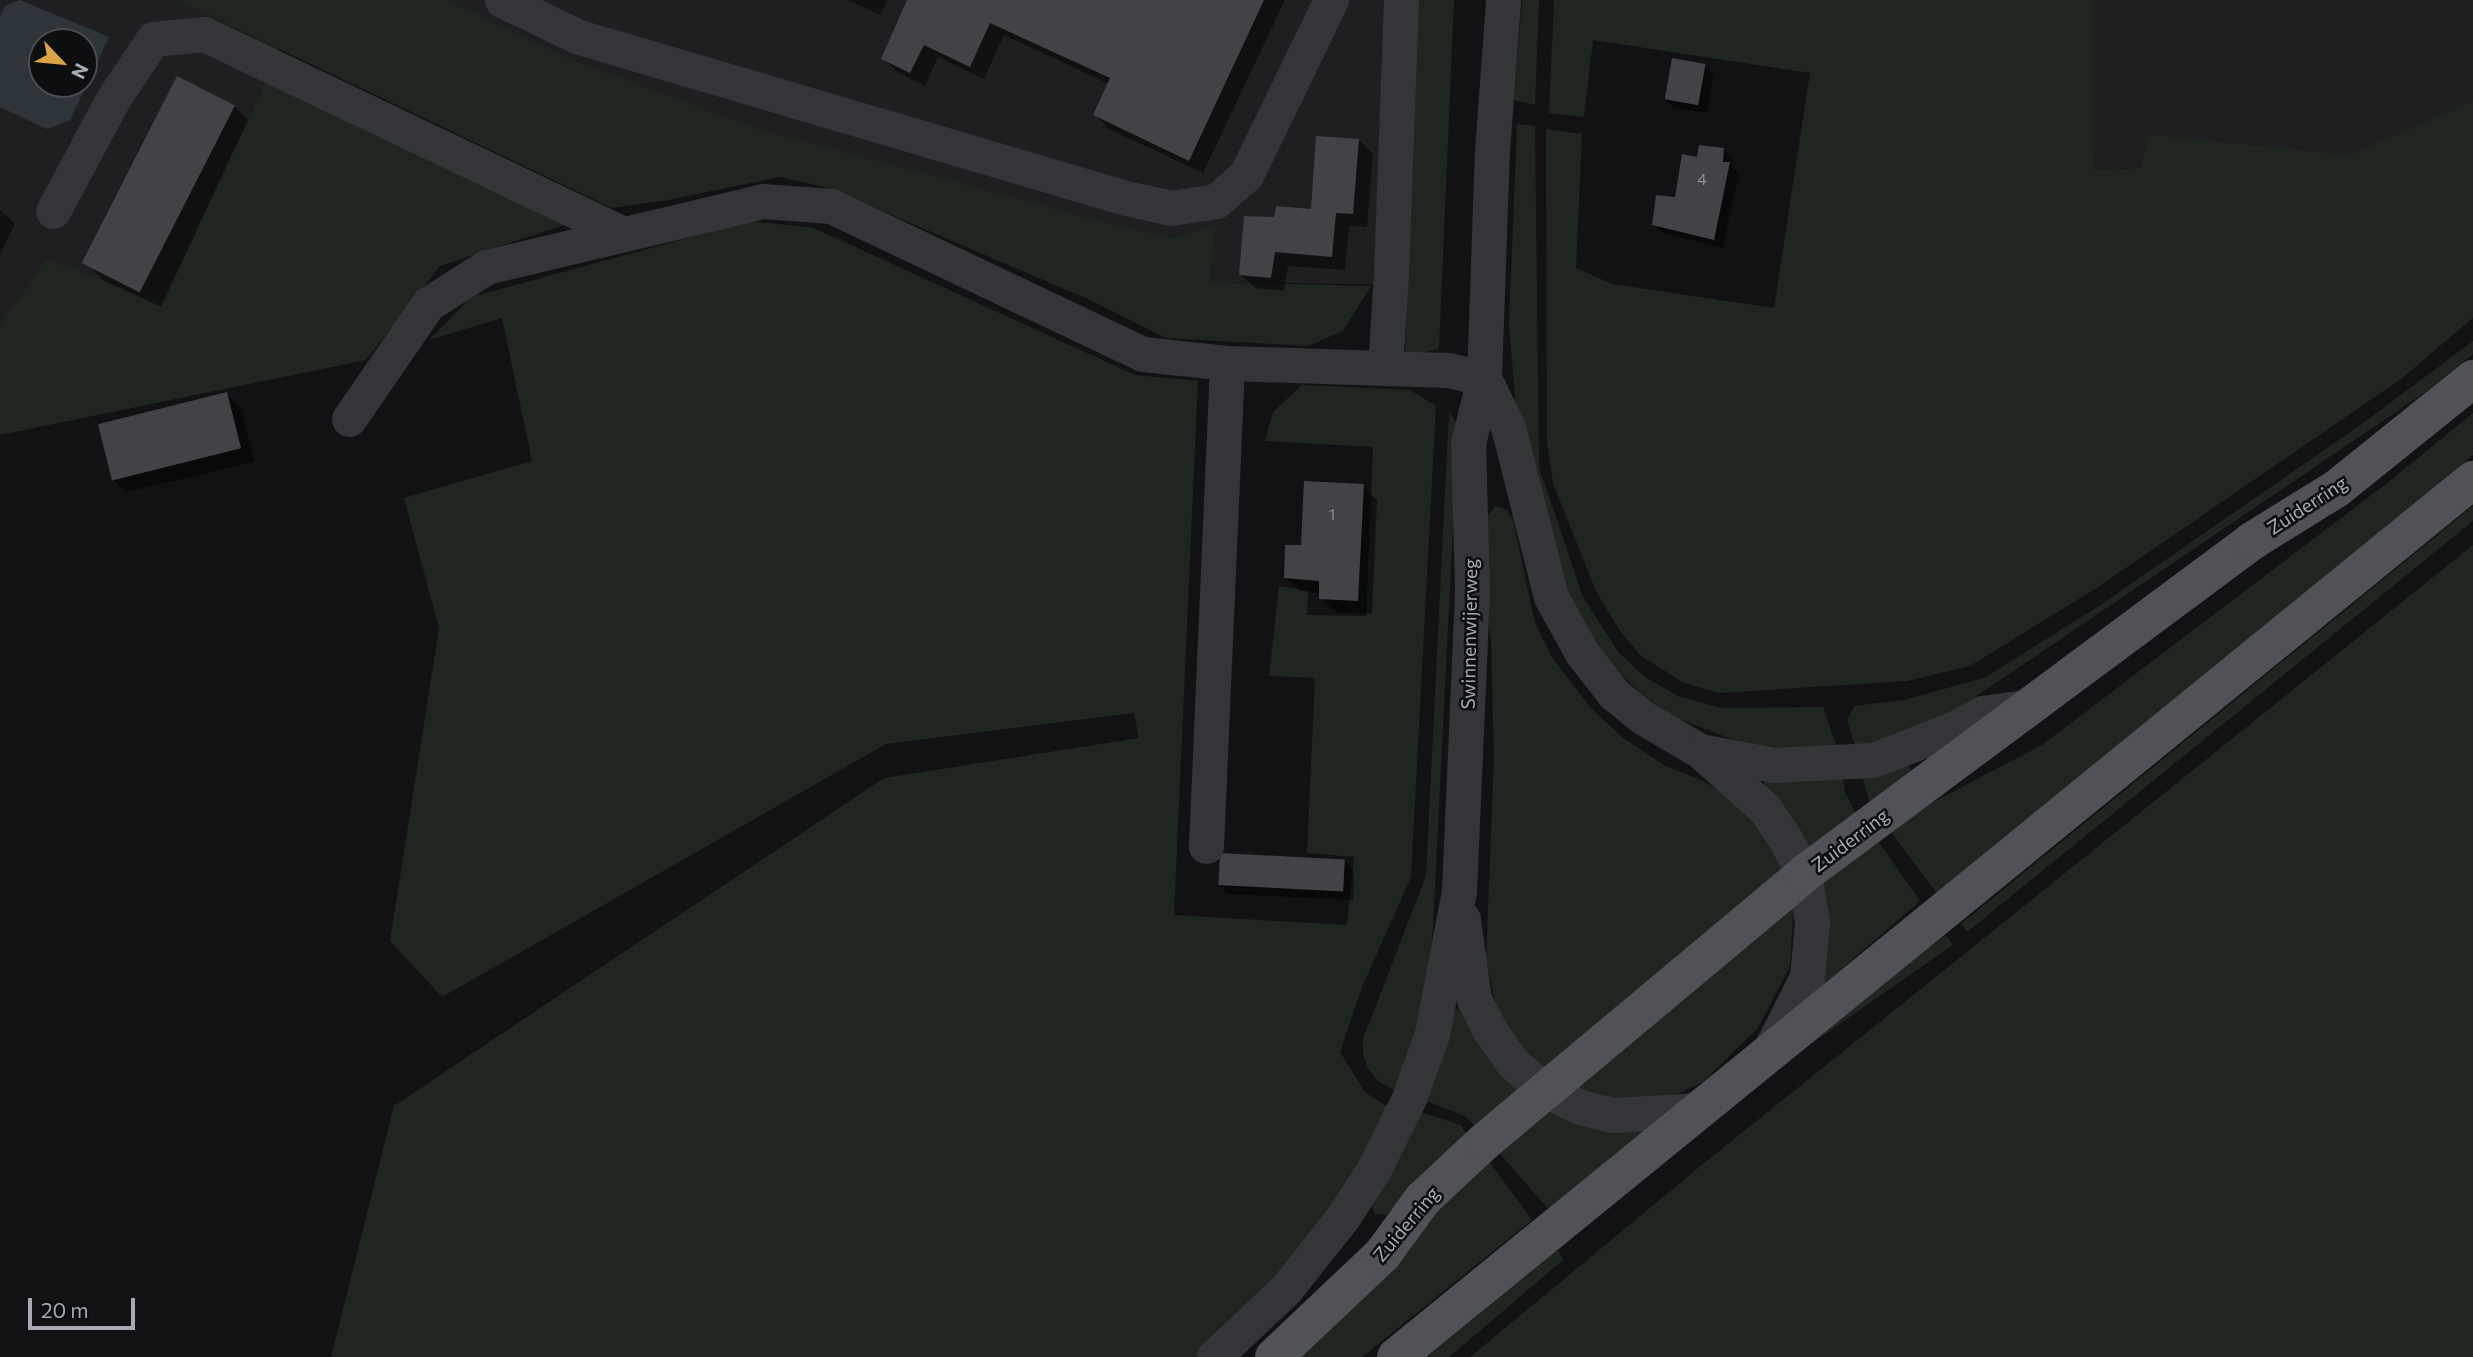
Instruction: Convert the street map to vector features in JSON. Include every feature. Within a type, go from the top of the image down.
[{"type":"main road","name":"Zuiderring","points":[[1274,1357],[1382,1255],[1423,1199],[1544,1090],[1804,874],[2025,707],[2252,541],[2336,489],[2473,379]]},
{"type":"main road","points":[[1396,1357],[2473,480]]},
{"type":"street","points":[[502,0],[579,37],[1126,198],[1171,208],[1216,201],[1246,175],[1331,0]]},
{"type":"street","points":[[1385,368],[1401,0]]},
{"type":"street","name":"Swinnenwijerweg","points":[[1214,1357],[1286,1289],[1343,1217],[1373,1171],[1409,1098],[1432,1034],[1459,891],[1472,592],[1468,444],[1484,378],[1492,151],[1503,0]]},
{"type":"street","points":[[53,211],[113,99],[153,39],[204,34],[622,233]]},
{"type":"street","points":[[348,419],[428,304],[486,267],[762,201],[831,206],[1143,354],[1227,363],[1448,370],[1484,378]]},
{"type":"street","points":[[1206,846],[1227,363]]},
{"type":"street","name":"Swinnenwijerweg","points":[[1484,378],[1508,427],[1551,597],[1582,653],[1614,694],[1644,718],[1700,751],[1765,810],[1784,837],[1804,874],[1812,922],[1807,977],[1769,1052]]},
{"type":"street","name":"Swinnenwijerweg","points":[[1700,751],[1774,765],[1873,760],[1955,728],[1982,713],[2025,707]]},
{"type":"street","name":"Swinnenwijerweg","points":[[1459,891],[1474,999],[1489,1029],[1512,1062],[1544,1090],[1583,1108],[1614,1115],[1699,1110]]},
{"type":"shaded area","points":[[0,0],[177,0],[278,48],[266,81],[161,303],[46,258],[0,325]]},
{"type":"shaded area","points":[[20,0],[87,28],[28,28],[28,98],[80,98],[70,120],[47,129],[0,107],[0,17],[5,6]]},
{"type":"shaded area","points":[[177,0],[447,0],[570,59],[756,128],[1100,221],[1175,238],[1215,224],[1210,282],[1371,286],[1343,331],[1308,346],[1166,338],[1092,301],[829,188],[780,177],[668,200],[612,208]]},
{"type":"shaded area","points":[[447,0],[1414,0],[1407,285],[1210,282],[1214,224],[1175,238],[1100,221],[756,128],[570,59]]},
{"type":"shaded area","points":[[1414,0],[1454,0],[1439,349],[1405,356]]},
{"type":"shaded area","points":[[1522,0],[1539,0],[1535,105],[1514,100]]},
{"type":"shaded area","points":[[1554,0],[2092,0],[2094,170],[2140,168],[2148,134],[2350,155],[2473,101],[2473,318],[2401,379],[2098,587],[1970,666],[1907,681],[1720,693],[1684,683],[1640,655],[1620,631],[1596,591],[1553,483],[1547,443],[1546,129],[1582,134],[1576,268],[1612,284],[1774,308],[1810,73],[1593,40],[1584,117],[1549,113]]},
{"type":"shaded area","points":[[2092,0],[2473,0],[2473,101],[2350,155],[2148,134],[2140,168],[2094,170]]},
{"type":"shaded area","points":[[98,32],[109,37],[98,60]]},
{"type":"shaded area","points":[[266,81],[567,224],[440,266],[366,360],[0,435],[0,325],[46,258],[161,303]]},
{"type":"shaded area","points":[[1517,124],[1535,126],[1539,467],[1582,595],[1618,652],[1645,677],[1680,697],[1722,708],[1823,707],[1838,751],[1771,754],[1674,717],[1643,695],[1607,660],[1582,624],[1552,559],[1516,409],[1509,325]]},
{"type":"shaded area","points":[[750,221],[814,228],[1135,375],[1198,381],[1174,915],[1347,925],[1354,857],[1307,853],[1315,678],[1269,676],[1279,586],[1308,591],[1307,615],[1366,616],[1373,447],[1265,441],[1273,412],[1302,385],[1410,390],[1436,406],[1411,877],[1362,987],[1340,1052],[1365,1092],[1391,1109],[1338,1209],[1202,1357],[331,1357],[394,1106],[884,778],[1139,738],[1134,713],[886,744],[442,997],[390,941],[439,628],[404,498],[532,461],[502,318],[429,340],[471,297]]},
{"type":"shaded area","points":[[2473,341],[2473,354],[2424,393],[1941,720],[1857,752],[1847,720],[1854,706],[1904,700],[1984,678],[2099,606],[2362,424]]},
{"type":"shaded area","points":[[1449,411],[1458,426],[1433,927],[1427,994],[1398,1092],[1378,1081],[1368,1069],[1363,1054],[1363,1039],[1426,876]]},
{"type":"shaded area","points":[[2473,413],[2473,455],[1938,895],[1889,829],[1937,800],[2042,745],[2386,484]]},
{"type":"shaded area","points":[[1496,506],[1507,510],[1513,520],[1535,623],[1553,659],[1591,708],[1622,737],[1664,765],[1705,782],[1735,802],[1763,827],[1788,874],[1548,1073],[1514,1040],[1496,1006],[1486,959],[1494,757],[1491,642],[1482,555],[1487,517]]},
{"type":"shaded area","points":[[2473,506],[2473,521],[1967,932],[1961,924]]},
{"type":"shaded area","points":[[2473,545],[2473,1357],[1470,1357],[1703,1164]]},
{"type":"shaded area","points":[[1908,765],[1912,772],[1871,807],[1861,773]]},
{"type":"shaded area","points":[[1843,779],[1845,792],[1858,818],[1807,856],[1763,785],[1766,780]]},
{"type":"shaded area","points":[[1876,838],[1920,901],[1822,986],[1818,883]]},
{"type":"shaded area","points":[[1794,900],[1790,966],[1758,1028],[1703,1082],[1657,1103],[1620,1103],[1564,1088]]},
{"type":"shaded area","points":[[1946,935],[1953,945],[1557,1222],[1550,1212]]},
{"type":"shaded area","points":[[1459,1008],[1523,1093],[1480,1131],[1465,1116],[1424,1100],[1452,1012]]},
{"type":"shaded area","points":[[1549,1102],[1603,1129],[1644,1132],[1548,1209],[1498,1151]]},
{"type":"shaded area","points":[[1421,1112],[1461,1125],[1470,1139],[1386,1215],[1375,1214],[1372,1207]]},
{"type":"shaded area","points":[[1489,1161],[1532,1220],[1362,1357],[1297,1357],[1444,1202]]},
{"type":"shaded area","points":[[1558,1250],[1563,1260],[1449,1357],[1427,1357]]},
{"type":"building","points":[[907,0],[1264,0],[1189,161],[1093,115],[1110,78],[990,23],[970,67],[924,45],[910,73],[881,59]]},
{"type":"building","points":[[1672,58],[1705,64],[1698,105],[1665,99]]},
{"type":"building","points":[[177,76],[235,106],[140,293],[82,263]]},
{"type":"building","points":[[1316,136],[1359,139],[1353,214],[1336,213],[1332,257],[1275,252],[1271,278],[1239,275],[1244,216],[1274,217],[1276,206],[1311,209]]},
{"type":"building","points":[[1699,145],[1724,148],[1723,162],[1730,162],[1714,240],[1652,225],[1656,195],[1675,197],[1682,154],[1697,157]]},
{"type":"building","points":[[227,392],[241,448],[112,480],[98,424]]},
{"type":"building","points":[[1304,481],[1364,484],[1358,601],[1319,599],[1319,581],[1284,578],[1285,545],[1301,545]]},
{"type":"building","points":[[1220,853],[1345,860],[1343,891],[1218,885]]}]
